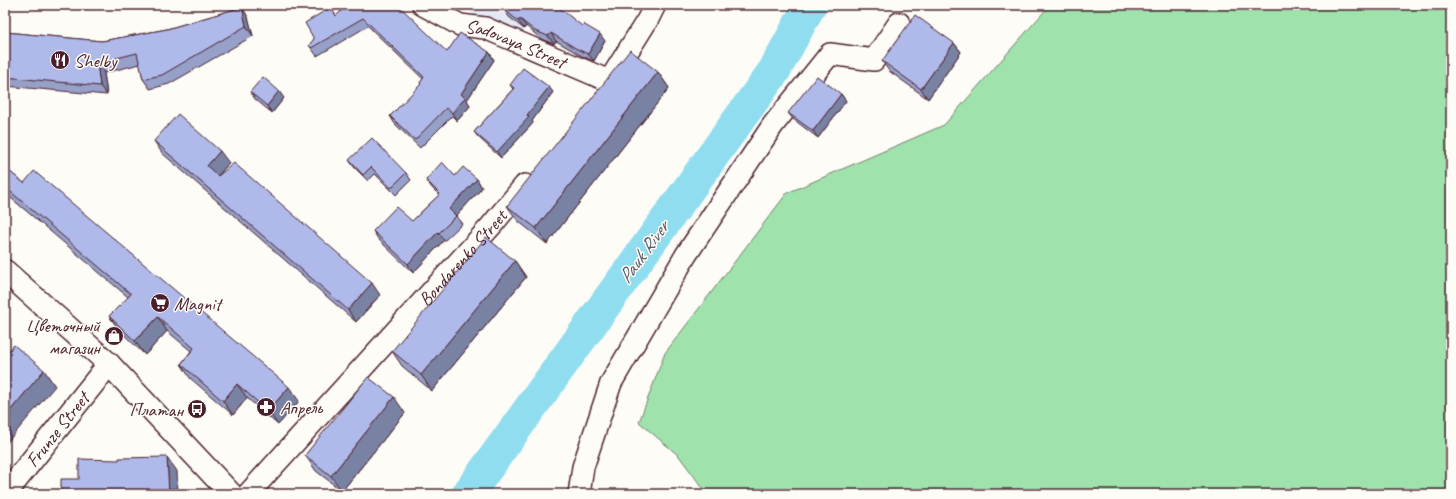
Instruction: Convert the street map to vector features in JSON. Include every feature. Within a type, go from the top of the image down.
[{"type":"main road","points":[[5,271],[109,364],[231,494]]},
{"type":"main road","name":"Frunze Street","points":[[5,494],[109,364]]},
{"type":"street","name":"Sadovaya Street","points":[[423,5],[460,25],[486,28],[608,82]]},
{"type":"street","points":[[594,100],[608,82],[648,19],[655,5]]},
{"type":"street","points":[[579,494],[583,467],[612,383],[686,255],[773,125],[830,54],[874,60],[898,23]]},
{"type":"street","name":"Bondarenko Street","points":[[248,494],[491,226],[535,172]]},
{"type":"shaded area","points":[[460,5],[544,5],[515,41]]},
{"type":"green space","points":[[1050,5],[1451,5],[1451,494],[707,494],[679,456],[639,422],[665,353],[787,193],[944,125]]},
{"type":"building","points":[[347,5],[398,5],[447,52],[460,33],[489,52],[461,94],[465,98],[452,113],[446,108],[415,140],[390,116],[421,84],[420,83],[424,77],[363,18],[311,48],[309,45],[314,39],[305,23],[331,7],[336,16]]},
{"type":"building","points":[[507,5],[556,5],[582,26],[583,24],[600,34],[588,54],[551,33],[548,36],[535,31],[520,19],[518,21],[504,9]]},
{"type":"building","points":[[242,7],[246,26],[162,75],[143,79],[137,53],[97,63],[100,86],[5,77],[5,32],[102,41],[167,29]]},
{"type":"building","points":[[915,15],[954,43],[921,89],[882,61]]},
{"type":"building","points":[[630,50],[658,72],[536,228],[507,206]]},
{"type":"building","points":[[523,68],[549,87],[527,115],[529,117],[497,152],[474,132],[514,88],[510,85]]},
{"type":"building","points":[[817,76],[841,94],[813,131],[788,113]]},
{"type":"building","points":[[263,77],[279,91],[267,106],[250,92]]},
{"type":"building","points":[[178,114],[220,151],[207,166],[218,176],[234,163],[372,283],[348,310],[154,141]]},
{"type":"building","points":[[372,138],[406,173],[391,188],[371,167],[363,175],[349,160]]},
{"type":"building","points":[[442,162],[455,176],[463,167],[477,179],[449,209],[456,216],[439,233],[438,232],[408,264],[373,231],[396,207],[412,221],[440,194],[426,180]]},
{"type":"building","points":[[5,168],[24,183],[34,171],[289,387],[268,411],[237,384],[223,401],[181,364],[194,348],[158,317],[135,341],[109,316],[131,294],[5,187]]},
{"type":"building","points":[[486,237],[515,261],[421,375],[392,351]]},
{"type":"building","points":[[14,345],[44,370],[5,417],[5,355]]},
{"type":"building","points":[[368,377],[394,397],[331,476],[305,455]]},
{"type":"building","points":[[167,457],[169,494],[61,494],[61,479],[79,479],[79,459],[119,460],[119,458]]},
{"type":"waterway","name":"Pauk River","points":[[468,494],[774,71],[810,5]]},
{"type":"place","name":"Shelby","points":[[60,60]]},
{"type":"place","name":"Magnit","points":[[160,303]]},
{"type":"place","name":"Цветочный магазин","points":[[114,336]]},
{"type":"place","name":"Апрель","points":[[266,407]]},
{"type":"place","name":"Платан","points":[[197,409]]}]
